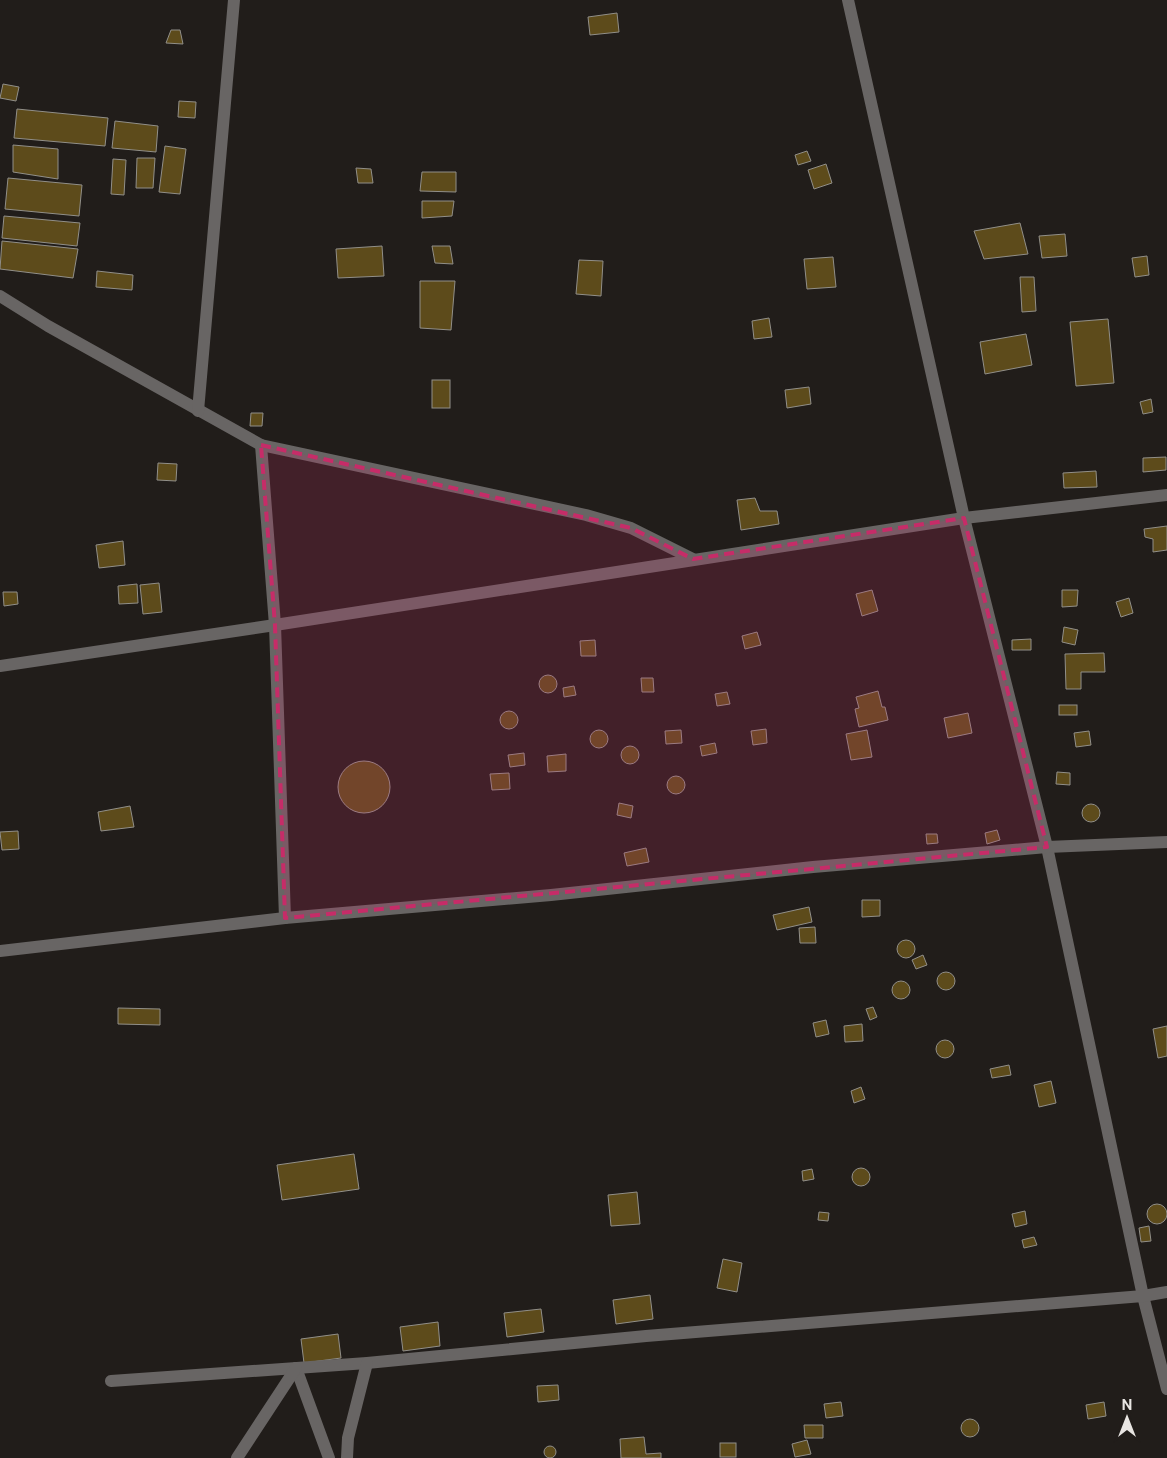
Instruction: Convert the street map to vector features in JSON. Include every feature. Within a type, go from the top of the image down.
[{"type":"street","points":[[198,411],[234,0]]},
{"type":"street","points":[[848,0],[964,518],[1046,847],[1144,1296],[1167,1389]]},
{"type":"street","points":[[0,296],[48,326],[261,445],[586,515],[631,528],[693,559]]},
{"type":"street","points":[[261,445],[275,626],[285,918]]},
{"type":"street","points":[[0,666],[275,626],[964,518],[1167,494]]},
{"type":"street","points":[[0,951],[285,918],[551,895],[813,866],[1046,847],[1167,842]]},
{"type":"street","points":[[111,1381],[367,1363],[656,1335],[1144,1296],[1167,1292]]},
{"type":"street","points":[[347,1458],[348,1438],[367,1363]]},
{"type":"street","points":[[237,1458],[296,1368]]},
{"type":"street","points":[[296,1368],[329,1458]]},
{"type":"highlighted area","points":[[261,445],[631,528],[693,559],[964,518],[1047,847],[285,918],[275,625]]},
{"type":"building","points":[[617,13],[619,32],[590,35],[588,17]]},
{"type":"building","points":[[171,30],[180,30],[183,44],[166,43]]},
{"type":"building","points":[[3,84],[19,87],[16,101],[0,98]]},
{"type":"building","points":[[179,101],[196,102],[195,118],[178,117]]},
{"type":"building","points":[[17,109],[108,118],[105,146],[14,138]]},
{"type":"building","points":[[115,121],[158,126],[156,152],[112,148]]},
{"type":"building","points":[[13,145],[58,149],[58,179],[13,172]]},
{"type":"building","points":[[165,146],[186,149],[180,194],[159,192]]},
{"type":"building","points":[[807,151],[811,161],[798,165],[795,155]]},
{"type":"building","points":[[137,158],[155,158],[153,188],[136,188]]},
{"type":"building","points":[[113,159],[126,160],[124,195],[111,194]]},
{"type":"building","points":[[826,164],[832,183],[814,189],[808,170]]},
{"type":"building","points":[[356,168],[371,169],[373,183],[358,183]]},
{"type":"building","points":[[422,172],[456,172],[456,192],[420,191]]},
{"type":"building","points":[[8,178],[82,185],[79,216],[5,209]]},
{"type":"building","points":[[422,201],[454,201],[452,216],[422,218]]},
{"type":"building","points":[[4,216],[80,223],[77,246],[2,238]]},
{"type":"building","points":[[1020,223],[1028,254],[984,259],[974,231]]},
{"type":"building","points":[[1065,234],[1067,256],[1042,258],[1039,236]]},
{"type":"building","points":[[2,241],[78,249],[73,278],[0,269]]},
{"type":"building","points":[[382,246],[384,276],[338,278],[336,249]]},
{"type":"building","points":[[432,246],[450,246],[453,264],[435,263]]},
{"type":"building","points":[[1147,256],[1149,275],[1135,277],[1132,258]]},
{"type":"building","points":[[833,257],[836,287],[807,289],[804,259]]},
{"type":"building","points":[[579,260],[603,261],[601,296],[576,294]]},
{"type":"building","points":[[97,271],[133,275],[132,290],[96,287]]},
{"type":"building","points":[[1020,277],[1034,277],[1036,311],[1022,312]]},
{"type":"building","points":[[420,281],[455,281],[451,330],[420,328]]},
{"type":"building","points":[[769,318],[772,337],[754,339],[752,321]]},
{"type":"building","points":[[1108,319],[1114,383],[1076,386],[1070,322]]},
{"type":"building","points":[[1026,334],[1032,365],[985,374],[980,342]]},
{"type":"building","points":[[432,380],[450,380],[450,408],[432,408]]},
{"type":"building","points":[[809,387],[811,404],[787,408],[785,390]]},
{"type":"building","points":[[1151,399],[1153,412],[1143,414],[1140,402]]},
{"type":"building","points":[[251,413],[263,413],[262,426],[250,426]]},
{"type":"building","points":[[1166,457],[1166,470],[1143,472],[1143,458]]},
{"type":"building","points":[[158,463],[177,464],[176,481],[157,480]]},
{"type":"building","points":[[1096,471],[1097,487],[1064,488],[1063,473]]},
{"type":"building","points":[[755,498],[760,511],[777,511],[779,524],[741,530],[737,500]]},
{"type":"building","points":[[1167,526],[1167,550],[1153,552],[1153,539],[1145,537],[1144,529]]},
{"type":"building","points":[[123,541],[125,565],[99,568],[96,545]]},
{"type":"building","points":[[159,583],[162,612],[143,614],[140,585]]},
{"type":"building","points":[[137,584],[138,603],[119,604],[118,586]]},
{"type":"building","points":[[872,590],[878,611],[862,616],[856,594]]},
{"type":"building","points":[[1062,590],[1078,590],[1077,606],[1062,607]]},
{"type":"building","points":[[3,592],[17,592],[18,604],[4,606]]},
{"type":"building","points":[[1129,598],[1133,613],[1121,617],[1116,602]]},
{"type":"building","points":[[1064,627],[1078,630],[1075,645],[1062,642]]},
{"type":"building","points":[[757,632],[761,645],[745,649],[742,636]]},
{"type":"building","points":[[1031,639],[1031,650],[1012,650],[1012,640]]},
{"type":"building","points":[[595,640],[596,656],[581,656],[580,641]]},
{"type":"building","points":[[1104,653],[1105,672],[1081,672],[1081,689],[1066,689],[1065,654]]},
{"type":"building","points":[[548,675],[554,678],[557,684],[554,690],[548,693],[542,690],[539,684],[542,678]]},
{"type":"building","points":[[641,678],[653,678],[654,692],[642,692]]},
{"type":"building","points":[[574,686],[576,695],[564,697],[563,688]]},
{"type":"building","points":[[878,691],[888,720],[859,727],[855,709],[859,708],[856,697]]},
{"type":"building","points":[[727,692],[730,704],[717,706],[715,694]]},
{"type":"building","points":[[1059,705],[1077,705],[1077,715],[1059,715]]},
{"type":"building","points":[[509,711],[515,714],[518,720],[515,726],[509,729],[503,726],[500,720],[503,714]]},
{"type":"building","points":[[968,713],[972,733],[948,738],[944,718]]},
{"type":"building","points":[[766,729],[767,743],[753,745],[751,731]]},
{"type":"building","points":[[599,730],[605,733],[608,739],[605,745],[599,748],[593,745],[590,739],[593,733]]},
{"type":"building","points":[[681,730],[682,743],[666,744],[665,731]]},
{"type":"building","points":[[867,730],[872,757],[851,760],[846,734]]},
{"type":"building","points":[[1089,731],[1091,745],[1076,747],[1074,733]]},
{"type":"building","points":[[715,743],[717,753],[702,756],[700,746]]},
{"type":"building","points":[[630,746],[636,749],[639,755],[636,761],[630,764],[624,761],[621,755],[624,749]]},
{"type":"building","points":[[524,753],[525,765],[510,767],[508,755]]},
{"type":"building","points":[[566,754],[566,771],[548,772],[547,756]]},
{"type":"building","points":[[359,761],[369,761],[383,768],[390,782],[390,792],[383,806],[369,813],[359,813],[349,809],[342,802],[338,792],[338,782],[342,772],[349,765]]},
{"type":"building","points":[[1057,772],[1070,773],[1070,785],[1056,784]]},
{"type":"building","points":[[509,773],[510,789],[492,790],[490,774]]},
{"type":"building","points":[[676,776],[682,779],[685,785],[682,791],[676,794],[670,791],[667,785],[670,779]]},
{"type":"building","points":[[619,803],[633,806],[631,818],[617,815]]},
{"type":"building","points":[[1091,804],[1097,807],[1100,813],[1097,819],[1091,822],[1085,819],[1082,813],[1085,807]]},
{"type":"building","points":[[130,806],[134,827],[101,831],[98,812]]},
{"type":"building","points":[[997,830],[1000,840],[987,844],[985,833]]},
{"type":"building","points":[[18,831],[19,849],[2,850],[0,832]]},
{"type":"building","points":[[926,834],[937,834],[938,843],[927,844]]},
{"type":"building","points":[[646,848],[649,862],[627,866],[624,853]]},
{"type":"building","points":[[862,900],[880,900],[880,916],[862,917]]},
{"type":"building","points":[[809,907],[812,922],[777,930],[773,915]]},
{"type":"building","points":[[815,927],[816,943],[800,943],[799,928]]},
{"type":"building","points":[[906,940],[912,943],[915,949],[912,955],[906,958],[900,955],[897,949],[900,943]]},
{"type":"building","points":[[923,955],[927,965],[916,969],[912,960]]},
{"type":"building","points":[[946,972],[952,975],[955,981],[952,987],[946,990],[940,987],[937,981],[940,975]]},
{"type":"building","points":[[901,981],[907,984],[910,990],[907,996],[901,999],[895,996],[892,990],[895,984]]},
{"type":"building","points":[[873,1007],[877,1017],[870,1020],[866,1009]]},
{"type":"building","points":[[118,1008],[160,1009],[160,1025],[118,1024]]},
{"type":"building","points":[[826,1020],[829,1034],[816,1037],[813,1023]]},
{"type":"building","points":[[862,1024],[863,1041],[845,1042],[844,1026]]},
{"type":"building","points":[[1167,1026],[1167,1056],[1158,1058],[1153,1029]]},
{"type":"building","points":[[945,1040],[951,1043],[954,1049],[951,1055],[945,1058],[939,1055],[936,1049],[939,1043]]},
{"type":"building","points":[[1009,1065],[1011,1075],[992,1078],[990,1069]]},
{"type":"building","points":[[1051,1081],[1056,1103],[1039,1107],[1034,1085]]},
{"type":"building","points":[[861,1087],[865,1099],[854,1103],[851,1091]]},
{"type":"building","points":[[354,1154],[359,1189],[282,1200],[277,1165]]},
{"type":"building","points":[[861,1168],[867,1171],[870,1177],[867,1183],[861,1186],[855,1183],[852,1177],[855,1171]]},
{"type":"building","points":[[812,1169],[814,1179],[803,1181],[802,1171]]},
{"type":"building","points":[[637,1192],[640,1224],[611,1226],[608,1195]]},
{"type":"building","points":[[1157,1204],[1164,1207],[1167,1214],[1164,1221],[1157,1224],[1150,1221],[1147,1214],[1150,1207]]},
{"type":"building","points":[[1025,1211],[1027,1224],[1015,1227],[1012,1214]]},
{"type":"building","points":[[819,1212],[829,1213],[828,1221],[818,1220]]},
{"type":"building","points":[[1149,1226],[1151,1241],[1141,1242],[1139,1228]]},
{"type":"building","points":[[1034,1237],[1037,1245],[1024,1248],[1022,1240]]},
{"type":"building","points":[[723,1259],[742,1263],[737,1292],[717,1288]]},
{"type":"building","points":[[650,1295],[653,1319],[616,1324],[613,1300]]},
{"type":"building","points":[[541,1309],[544,1332],[507,1337],[504,1313]]},
{"type":"building","points":[[438,1322],[440,1346],[403,1351],[400,1327]]},
{"type":"building","points":[[338,1334],[341,1358],[304,1363],[301,1339]]},
{"type":"building","points":[[558,1385],[559,1400],[538,1402],[537,1386]]},
{"type":"building","points":[[841,1402],[843,1416],[826,1418],[824,1404]]},
{"type":"building","points":[[1104,1402],[1106,1416],[1088,1419],[1086,1405]]},
{"type":"building","points":[[970,1419],[976,1422],[979,1428],[976,1434],[970,1437],[964,1434],[961,1428],[964,1422]]},
{"type":"building","points":[[804,1425],[823,1425],[823,1438],[805,1438]]},
{"type":"building","points":[[644,1437],[646,1454],[661,1453],[661,1458],[621,1458],[620,1439]]},
{"type":"building","points":[[807,1440],[811,1454],[795,1457],[792,1444]]},
{"type":"building","points":[[720,1443],[736,1443],[736,1457],[720,1457]]},
{"type":"building","points":[[548,1446],[552,1446],[556,1452],[552,1458],[548,1458],[544,1454],[544,1450]]}]
